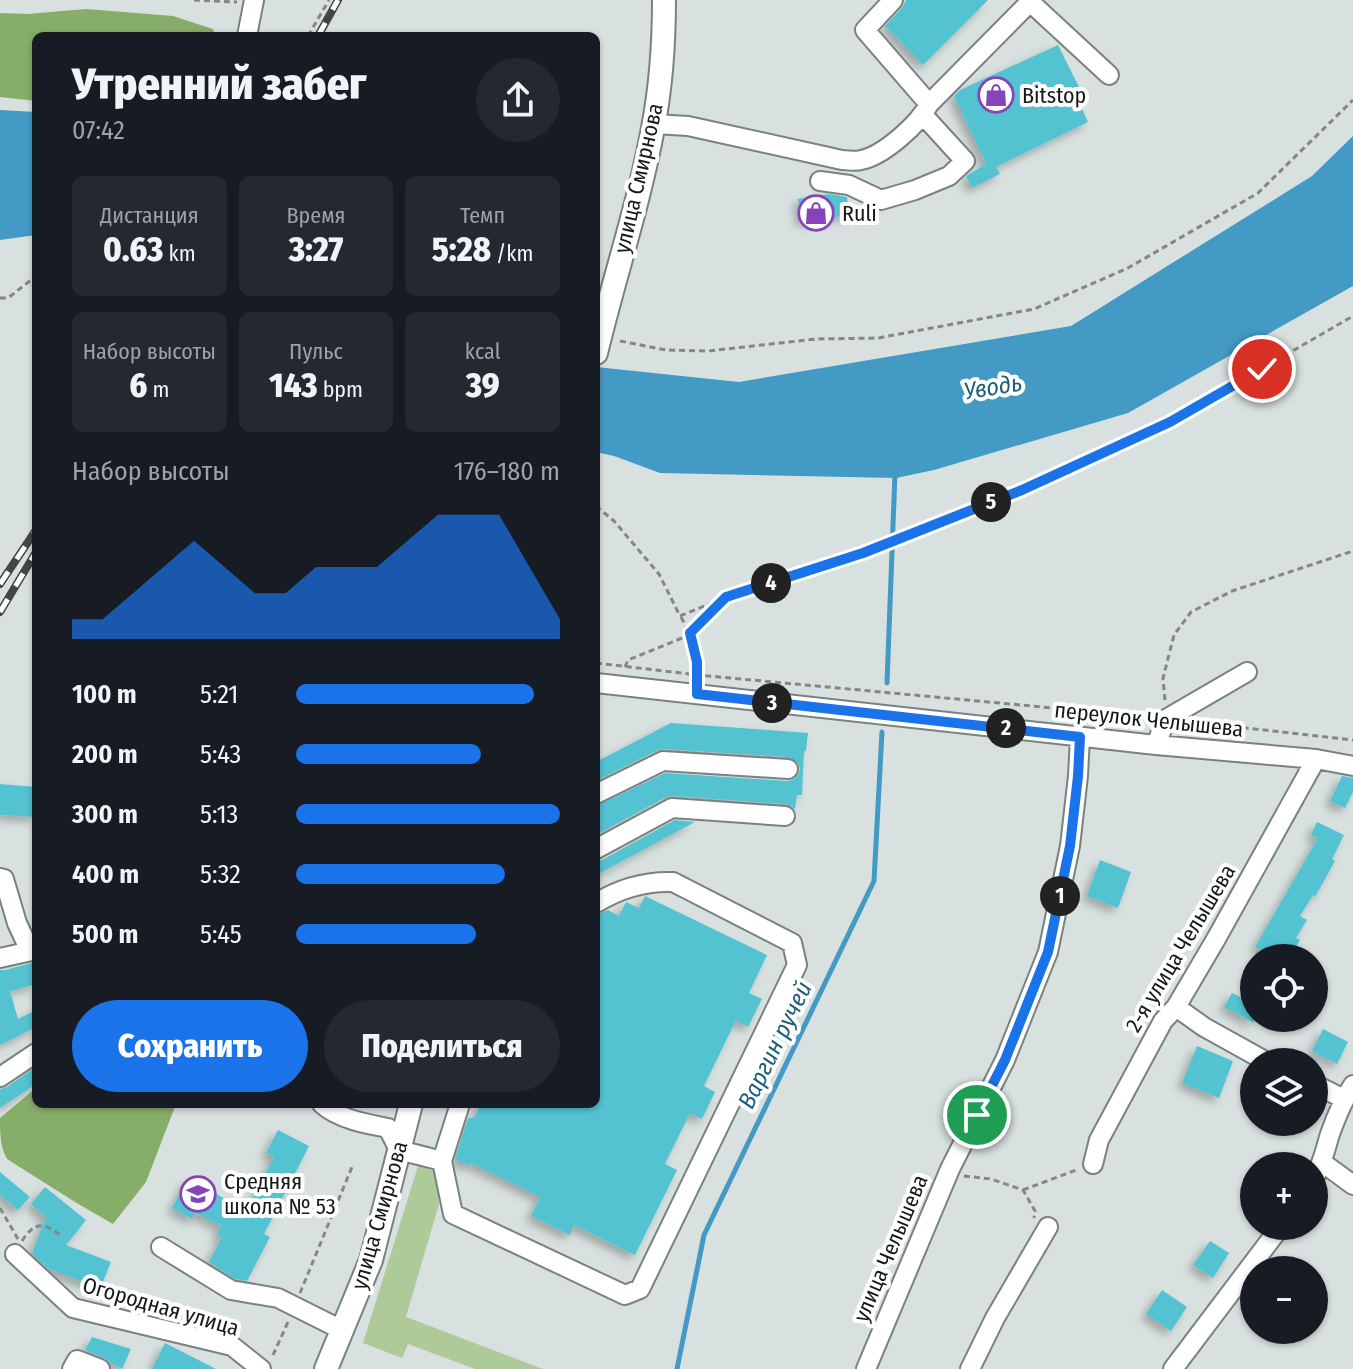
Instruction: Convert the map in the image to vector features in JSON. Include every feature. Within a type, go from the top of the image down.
[{"type":"main road","name":"улица Смирнова","points":[[602,339],[654,124],[664,34],[664,0]]},
{"type":"main road","name":"улица Смирнова","points":[[326,1369],[371,1260],[410,1108]]},
{"type":"street","points":[[820,181],[849,185],[881,200],[949,176],[965,161],[865,30],[893,0]]},
{"type":"street","points":[[654,124],[688,126],[842,160],[859,161],[876,155],[926,110],[1030,1],[1109,75]]},
{"type":"street","points":[[248,32],[253,2]]},
{"type":"street","points":[[1156,745],[1166,719],[1247,672]]},
{"type":"street","name":"переулок Челышева","points":[[600,683],[1080,737],[1316,759],[1353,766]]},
{"type":"street","name":"улица Челышева","points":[[866,1369],[950,1169],[1005,1060],[1048,952],[1070,846],[1080,737]]},
{"type":"street","name":"2-я улица Челышева","points":[[1093,1164],[1099,1140],[1163,1021],[1176,1007],[1216,939],[1316,759]]},
{"type":"street","points":[[600,792],[663,761],[788,769]]},
{"type":"street","points":[[600,847],[672,808],[785,816]]},
{"type":"street","points":[[0,878],[4,879],[17,923],[32,948]]},
{"type":"street","points":[[459,1108],[442,1161],[453,1214],[625,1295],[640,1289],[797,965],[792,943],[673,882],[656,882],[611,894],[600,901]]},
{"type":"street","points":[[0,958],[32,950]]},
{"type":"street","points":[[1176,1007],[1242,1048]]},
{"type":"street","points":[[0,1077],[32,1056]]},
{"type":"street","points":[[1324,1152],[1348,1092],[1328,1087]]},
{"type":"street","points":[[327,1108],[366,1124],[388,1128],[399,1150],[442,1161]]},
{"type":"street","points":[[1328,1175],[1353,1185]]},
{"type":"street","points":[[970,1369],[1040,1226]]},
{"type":"street","points":[[1173,1369],[1270,1240]]},
{"type":"street","points":[[161,1247],[231,1290],[278,1298],[342,1330]]},
{"type":"street","name":"Огородная улица","points":[[15,1254],[73,1308],[232,1346],[266,1363]]},
{"type":"street","points":[[72,1369],[77,1360],[100,1369]]},
{"type":"path","points":[[194,0],[253,2]]},
{"type":"path","points":[[310,32],[329,0]]},
{"type":"path","points":[[602,339],[666,350],[708,351],[816,339],[878,338],[1034,309],[1128,268],[1258,193],[1353,100]]},
{"type":"path","points":[[0,298],[8,298],[32,279]]},
{"type":"path","points":[[680,616],[726,597],[863,553],[1022,490],[1170,422],[1353,316]]},
{"type":"path","points":[[600,509],[614,521],[659,574],[690,633],[697,662],[697,694]]},
{"type":"path","points":[[1166,719],[1163,678],[1174,635],[1191,612],[1232,591],[1353,551]]},
{"type":"path","points":[[621,686],[628,660],[690,633],[726,597]]},
{"type":"path","points":[[600,664],[1353,740]]},
{"type":"path","points":[[950,1169],[967,1177],[991,1179],[1023,1190],[1093,1164]]},
{"type":"path","points":[[266,1363],[295,1306],[352,1167]]},
{"type":"path","points":[[1023,1190],[1040,1226]]},
{"type":"path","points":[[0,1208],[20,1244],[37,1225],[49,1226],[61,1236]]},
{"type":"green space","points":[[86,9],[173,16],[213,29],[214,32],[32,32],[32,101],[0,97],[0,13]]},
{"type":"green space","points":[[32,1091],[32,1108],[174,1108],[146,1182],[113,1224],[7,1159],[0,1134],[0,1118]]},
{"type":"green space","points":[[418,1166],[437,1172],[439,1204],[406,1317],[543,1369],[475,1369],[408,1344],[402,1358],[363,1343]]},
{"type":"water","points":[[0,110],[32,112],[32,236],[0,240]]},
{"type":"water","name":"Уводь","points":[[1353,136],[1353,286],[1128,413],[934,470],[896,478],[660,473],[600,453],[600,367],[739,382],[1071,326],[1312,176]]},
{"type":"building","points":[[906,0],[988,0],[923,65],[885,26]]},
{"type":"building","points":[[1058,45],[1084,97],[1078,100],[1088,122],[996,167],[1000,174],[972,188],[966,176],[986,164],[954,96],[960,90]]},
{"type":"building","points":[[829,194],[847,197],[849,215],[801,222],[798,199]]},
{"type":"building","points":[[671,723],[808,733],[802,795],[797,795],[795,809],[786,804],[672,796],[600,833],[600,804],[665,773],[787,781],[794,779],[800,769],[798,763],[789,757],[664,749],[600,779],[600,760]]},
{"type":"building","points":[[1342,776],[1353,778],[1353,792],[1345,808],[1330,801]]},
{"type":"building","points":[[0,784],[32,787],[32,817],[0,815]]},
{"type":"building","points":[[675,820],[695,822],[600,873],[602,860]]},
{"type":"building","points":[[1317,822],[1344,835],[1332,859],[1335,861],[1315,897],[1313,895],[1300,916],[1307,920],[1296,938],[1300,940],[1298,944],[1257,944],[1318,838],[1311,835]]},
{"type":"building","points":[[1100,860],[1131,872],[1118,908],[1087,896]]},
{"type":"building","points":[[645,896],[767,955],[749,993],[762,999],[748,1027],[736,1020],[704,1086],[715,1092],[702,1119],[690,1113],[665,1164],[677,1170],[635,1255],[574,1225],[570,1235],[531,1216],[540,1197],[471,1163],[469,1166],[455,1159],[468,1118],[474,1118],[479,1108],[600,1108],[600,914],[608,910],[619,916],[626,902],[639,908]]},
{"type":"building","points":[[32,963],[32,985],[10,991],[18,1019],[32,1012],[32,1029],[0,1045],[0,970]]},
{"type":"building","points":[[1232,993],[1240,997],[1240,1016],[1224,1007]]},
{"type":"building","points":[[1322,1032],[1328,1032],[1348,1042],[1337,1064],[1328,1059],[1328,1048],[1314,1048]]},
{"type":"building","points":[[1197,1046],[1233,1061],[1219,1098],[1182,1083]]},
{"type":"building","points":[[32,1070],[32,1087],[0,1108],[0,1089]]},
{"type":"building","name":"Средняя школа № 53","points":[[278,1130],[309,1146],[264,1234],[270,1237],[247,1281],[235,1279],[209,1262],[222,1237],[217,1234],[221,1226],[195,1213],[192,1219],[172,1208],[187,1179],[247,1210],[274,1157],[266,1153]]},
{"type":"building","points":[[0,1172],[30,1197],[18,1210],[0,1195]]},
{"type":"building","points":[[45,1187],[86,1220],[66,1245],[111,1262],[100,1289],[47,1268],[32,1253],[46,1217],[31,1204]]},
{"type":"building","points":[[1210,1241],[1229,1253],[1213,1278],[1193,1265]]},
{"type":"building","points":[[1162,1290],[1187,1307],[1171,1331],[1146,1314]]},
{"type":"building","points":[[92,1337],[131,1349],[122,1369],[85,1350]]},
{"type":"building","points":[[165,1343],[216,1369],[152,1369]]},
{"type":"waterway","name":"Варгин ручей","points":[[887,683],[895,473]]},
{"type":"waterway","name":"Варгин ручей","points":[[677,1369],[704,1235],[874,881],[882,732]]},
{"type":"railway","points":[[320,32],[338,0]]},
{"type":"railway","points":[[0,584],[32,536]]},
{"type":"railway","points":[[0,612],[32,559]]},
{"type":"place","name":"Bitstop","points":[[996,95]]},
{"type":"place","name":"Ruli","points":[[816,213]]},
{"type":"place","name":"Средняя школа № 53","points":[[198,1194]]},
{"type":"route","points":[[977,1115],[1005,1060],[1048,952],[1070,846],[1080,737],[697,694],[697,662],[690,633],[726,597],[863,553],[1022,490],[1170,422],[1262,369]]}]
